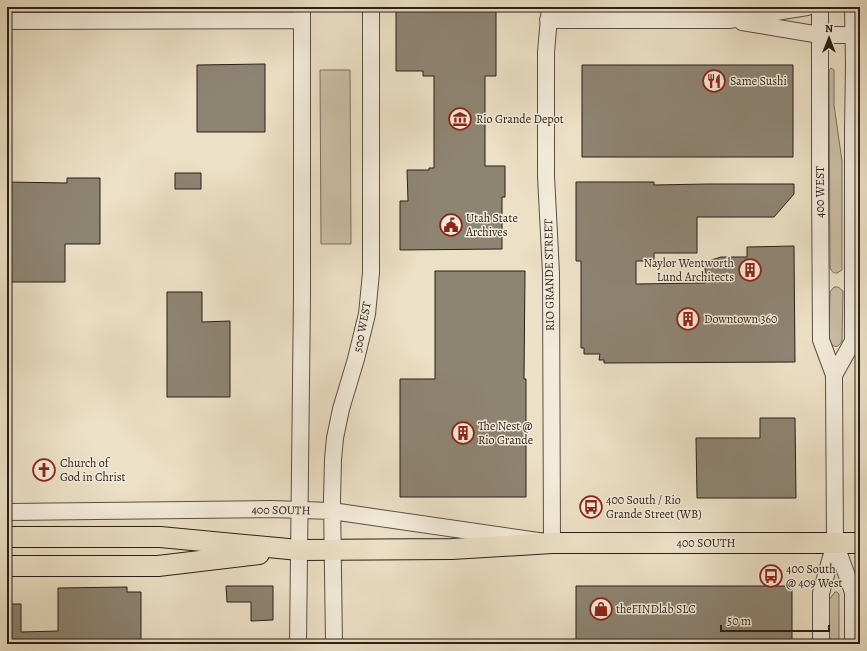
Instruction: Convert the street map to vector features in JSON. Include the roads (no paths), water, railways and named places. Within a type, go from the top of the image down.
[{"type":"main road","name":"400 SOUTH","points":[[7,537],[160,537],[299,550],[452,549],[552,543],[860,543]]},
{"type":"main road","name":"400 SOUTH","points":[[7,566],[158,566],[299,550]]},
{"type":"street","name":"500 WEST","points":[[334,644],[332,511],[335,438],[341,409],[367,314],[371,273],[371,7]]},
{"type":"street","points":[[729,20],[807,7]]},
{"type":"street","name":"400 WEST","points":[[820,7],[821,340],[834,375],[835,543],[821,594],[821,644]]},
{"type":"street","name":"400 WEST","points":[[834,375],[853,341],[853,131],[857,35],[854,7]]},
{"type":"street","points":[[7,21],[302,13],[302,303],[298,644]]},
{"type":"street","points":[[549,13],[729,20],[820,35],[857,35]]},
{"type":"street","name":"RIO GRANDE STREET","points":[[549,13],[546,52],[546,168],[550,273],[552,543]]},
{"type":"street","name":"400 SOUTH","points":[[7,512],[272,509],[332,511],[552,543]]},
{"type":"street","name":"400 WEST","points":[[835,543],[853,592],[853,644]]},
{"type":"place","name":"Same Sushi","points":[[714,81]]},
{"type":"place","name":"Rio Grande Depot","points":[[460,119]]},
{"type":"place","name":"Utah State Archives","points":[[451,225]]},
{"type":"place","name":"Naylor Wentworth Lund Architects","points":[[750,270]]},
{"type":"place","name":"Downtown 360","points":[[688,319]]},
{"type":"place","name":"The Nest @ Rio Grande","points":[[463,433]]},
{"type":"place","name":"Church of God in Christ","points":[[44,470]]},
{"type":"place","name":"400 South / Rio Grande Street (WB)","points":[[591,507]]},
{"type":"place","name":"400 South @ 409 West","points":[[771,576]]},
{"type":"place","name":"theFINDlab SLC","points":[[601,609]]}]
